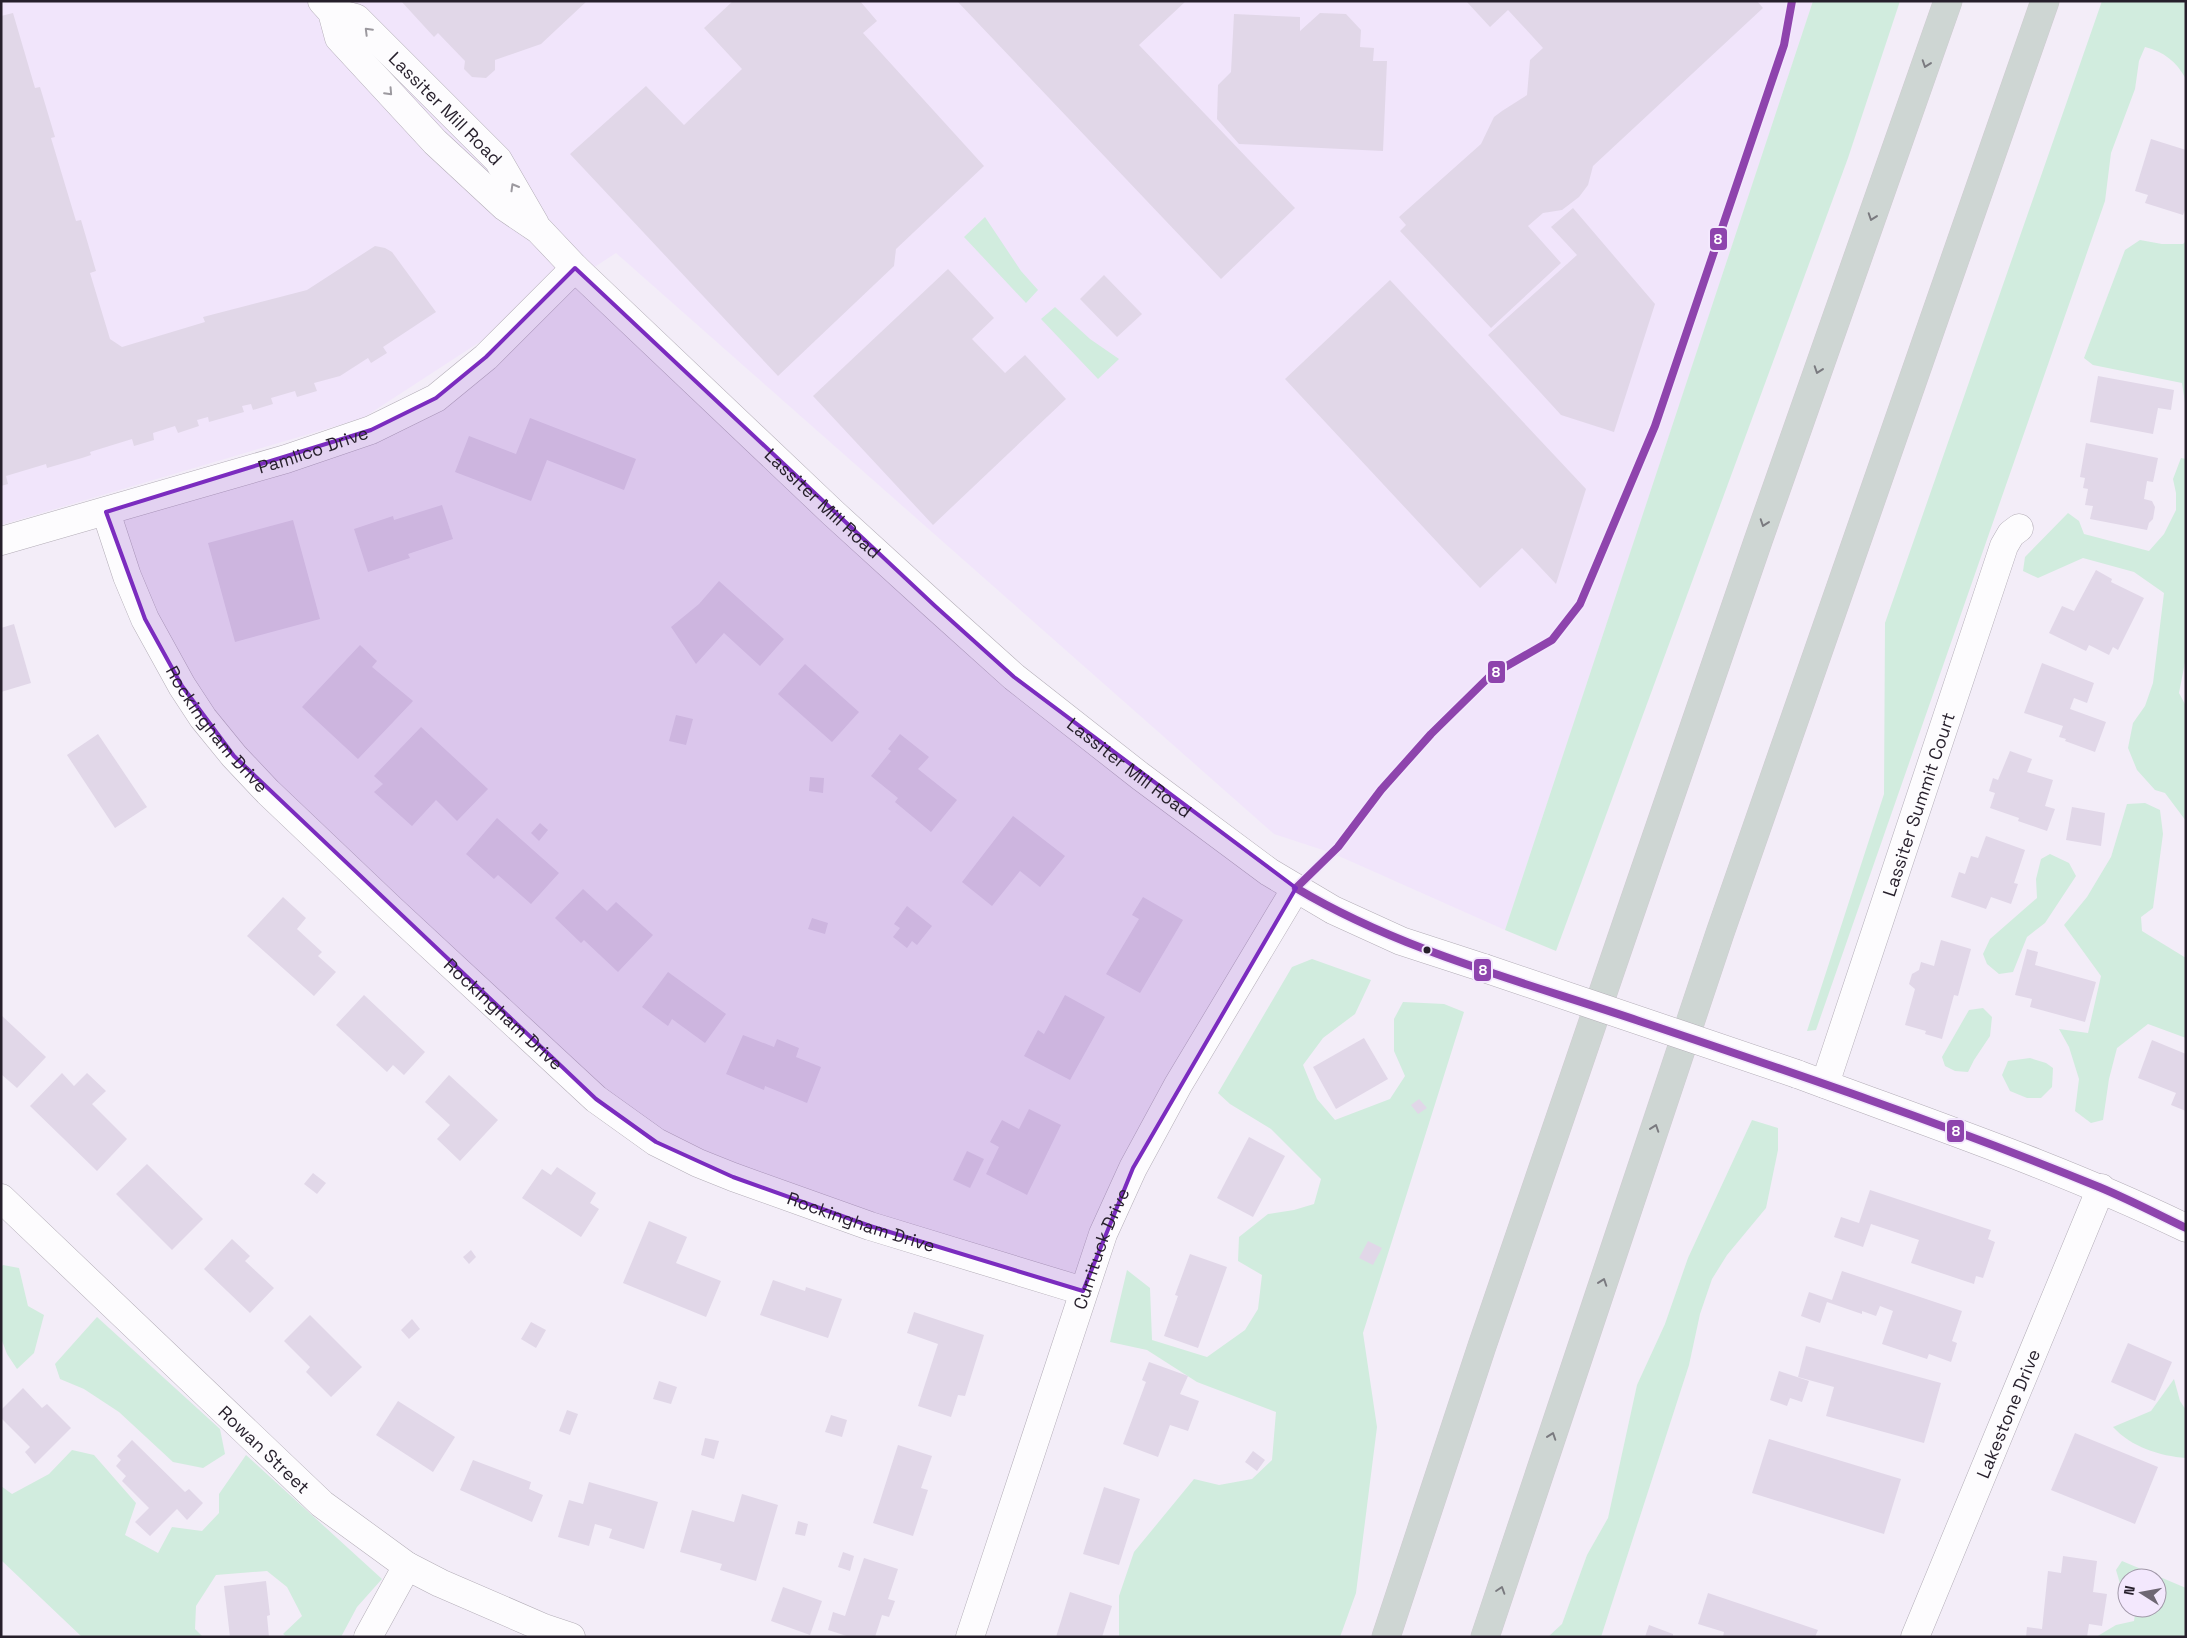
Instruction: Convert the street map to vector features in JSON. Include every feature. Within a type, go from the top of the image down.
[{"type":"highway","points":[[1485,1637],[1720,933],[2045,1]]},
{"type":"highway","points":[[1386,1637],[1485,1337],[1632,905],[1944,9]]},
{"type":"street","name":"Lassiter Mill Road","points":[[327,6],[339,38],[435,142],[505,207],[539,230],[575,268],[833,513],[1014,677],[1140,776],[1269,872],[1333,910],[1375,931],[1797,1074],[1957,1131],[2101,1188],[2186,1228]]},
{"type":"street","name":"Pamlico Drive","points":[[1,541],[286,459],[371,430],[436,398],[486,357],[575,268]]},
{"type":"street","name":"Rockingham Drive","points":[[106,512],[127,576],[145,619],[182,686],[203,718],[234,756],[268,792],[391,909],[596,1099],[656,1142],[698,1163],[733,1177],[870,1226],[1083,1290]]},
{"type":"street","name":"Lassiter Summit Court","points":[[1824,1084],[2004,546],[2011,534],[2019,528]]},
{"type":"street","name":"Currituck Drive","points":[[970,1637],[1103,1234],[1133,1168],[1178,1085],[1296,888]]},
{"type":"street","name":"Lakestone Drive","points":[[1915,1637],[2101,1188]]},
{"type":"street","name":"Rowan Street","points":[[1,1198],[322,1504],[407,1566],[478,1601],[571,1637]]},
{"type":"street","points":[[368,1637],[407,1566]]},
{"type":"highlighted area","points":[[575,268],[935,606],[1014,677],[1296,888],[1133,1168],[1083,1291],[870,1226],[733,1177],[656,1142],[596,1099],[234,756],[182,686],[145,619],[106,512],[371,430],[436,398],[486,357]]},
{"type":"shaded area","points":[[1,1],[1813,1],[1505,930],[1332,853],[1274,834],[616,253],[363,418],[1,525]]},
{"type":"green space","points":[[1813,1],[1900,1],[1848,158],[1556,951],[1505,930]]},
{"type":"green space","points":[[2102,1],[2186,1],[2186,79],[2169,58],[2145,47],[2139,61],[2135,89],[2111,153],[2105,201],[1816,1030],[1807,1031],[1884,794],[1885,623]]},
{"type":"green space","points":[[985,217],[1021,271],[1038,290],[1026,303],[964,237]]},
{"type":"green space","points":[[2140,240],[2162,244],[2183,244],[2186,241],[2186,409],[2182,383],[2093,365],[2084,358],[2125,250]]},
{"type":"green space","points":[[1055,307],[1090,339],[1119,359],[1098,379],[1041,319]]},
{"type":"green space","points":[[2181,458],[2186,459],[2186,657],[2179,693],[2186,706],[2186,821],[2165,793],[2155,790],[2137,770],[2128,748],[2133,723],[2145,706],[2153,683],[2164,593],[2134,572],[2083,558],[2038,578],[2023,571],[2025,557],[2068,513],[2079,521],[2084,534],[2149,551],[2164,534],[2176,510],[2176,493],[2173,479]]},
{"type":"green space","points":[[2145,803],[2160,810],[2163,834],[2153,908],[2141,917],[2142,931],[2186,958],[2186,1038],[2148,1024],[2117,1048],[2109,1079],[2103,1120],[2091,1123],[2075,1111],[2079,1079],[2069,1047],[2059,1029],[2088,1033],[2101,976],[2064,925],[2087,897],[2111,857],[2127,804]]},
{"type":"green space","points":[[2050,854],[2069,863],[2076,876],[2045,923],[2027,937],[2013,972],[1999,974],[1987,964],[1983,954],[1990,939],[2037,898],[2036,879],[2041,859]]},
{"type":"green space","points":[[1312,959],[1371,980],[1355,1014],[1323,1038],[1303,1065],[1317,1099],[1335,1120],[1390,1099],[1405,1076],[1394,1051],[1394,1019],[1403,1002],[1444,1004],[1464,1012],[1363,1333],[1377,1427],[1356,1593],[1340,1637],[1119,1637],[1119,1596],[1134,1552],[1194,1479],[1219,1485],[1252,1479],[1272,1460],[1276,1412],[1197,1382],[1147,1350],[1110,1342],[1127,1270],[1150,1288],[1152,1340],[1207,1357],[1245,1330],[1258,1309],[1262,1275],[1238,1261],[1239,1237],[1268,1214],[1294,1210],[1314,1204],[1321,1179],[1271,1129],[1230,1104],[1218,1093],[1292,967]]},
{"type":"green space","points":[[1983,1008],[1992,1017],[1990,1036],[1968,1072],[1955,1071],[1945,1066],[1942,1057],[1969,1010]]},
{"type":"green space","points":[[2030,1058],[2046,1063],[2053,1068],[2052,1087],[2041,1098],[2027,1098],[2010,1091],[2002,1075],[2008,1061]]},
{"type":"green space","points":[[1752,1120],[1778,1128],[1778,1150],[1766,1208],[1727,1255],[1712,1279],[1700,1314],[1689,1365],[1601,1637],[1548,1637],[1562,1624],[1587,1555],[1608,1518],[1637,1385],[1665,1324],[1688,1258]]},
{"type":"green space","points":[[3,1265],[19,1268],[28,1306],[44,1315],[34,1353],[17,1369],[7,1354],[1,1338],[1,1267]]},
{"type":"green space","points":[[97,1317],[220,1429],[225,1454],[203,1468],[173,1462],[119,1412],[84,1389],[60,1379],[55,1364]]},
{"type":"green space","points":[[2174,1379],[2180,1401],[2186,1410],[2186,1458],[2156,1453],[2146,1449],[2128,1440],[2113,1427],[2151,1411]]},
{"type":"green space","points":[[72,1450],[94,1455],[136,1503],[125,1535],[158,1553],[172,1527],[202,1531],[219,1513],[219,1494],[246,1455],[382,1579],[357,1607],[341,1637],[287,1637],[283,1634],[302,1616],[287,1587],[267,1571],[216,1575],[196,1606],[195,1629],[203,1637],[82,1637],[1,1560],[1,1486],[12,1494],[49,1474]]},
{"type":"green space","points":[[2122,1561],[2139,1568],[2117,1568]]},
{"type":"green space","points":[[2167,1580],[2186,1588],[2186,1637],[2096,1637],[2116,1625],[2134,1621],[2134,1618],[2167,1618]]},
{"type":"building","points":[[401,1],[587,1],[541,44],[495,60],[495,70],[486,78],[472,77],[464,69],[465,61],[438,33],[434,37]]},
{"type":"building","points":[[733,1],[860,1],[877,21],[863,33],[984,166],[896,249],[894,266],[778,376],[570,154],[646,86],[684,125],[742,69],[704,28]]},
{"type":"building","points":[[957,1],[1186,1],[1139,45],[1295,208],[1221,279]]},
{"type":"building","points":[[1466,1],[1757,1],[1763,8],[1593,166],[1588,185],[1579,197],[1562,210],[1543,213],[1528,226],[1561,263],[1491,328],[1400,231],[1406,225],[1399,217],[1481,144],[1494,117],[1527,95],[1530,60],[1543,48],[1508,10],[1490,27]]},
{"type":"building","points":[[13,13],[35,88],[40,87],[55,137],[51,138],[76,221],[81,220],[96,271],[90,273],[110,339],[122,347],[205,322],[203,317],[307,290],[375,246],[392,252],[436,312],[383,347],[387,353],[371,363],[368,358],[340,376],[314,383],[317,391],[297,397],[295,391],[271,398],[273,404],[253,410],[251,404],[242,406],[244,412],[209,422],[208,417],[197,420],[199,426],[178,433],[175,426],[153,433],[154,440],[134,446],[132,439],[90,452],[91,455],[82,458],[47,468],[46,464],[6,476],[8,484],[1,486],[1,16]]},
{"type":"building","points":[[1320,13],[1346,14],[1361,30],[1360,47],[1374,48],[1373,61],[1387,61],[1383,151],[1239,144],[1217,119],[1218,85],[1231,72],[1234,14],[1300,17],[1300,31]]},
{"type":"building","points":[[2151,139],[2186,150],[2186,207],[2183,215],[2145,203],[2148,195],[2135,191]]},
{"type":"building","points":[[1573,208],[1655,304],[1614,432],[1561,415],[1488,335],[1577,255],[1551,227]]},
{"type":"building","points":[[948,269],[994,318],[972,339],[1005,373],[1025,355],[1066,399],[933,525],[813,396]]},
{"type":"building","points":[[1104,275],[1142,314],[1117,337],[1080,299]]},
{"type":"building","points":[[1390,280],[1586,489],[1556,584],[1522,548],[1480,588],[1285,379]]},
{"type":"building","points":[[2098,376],[2174,390],[2171,410],[2158,408],[2153,434],[2090,422]]},
{"type":"building","points":[[530,418],[636,459],[624,490],[547,460],[531,501],[455,472],[469,436],[516,454]]},
{"type":"building","points":[[2086,443],[2158,458],[2153,482],[2147,481],[2144,499],[2152,501],[2155,507],[2153,519],[2149,523],[2147,530],[2090,519],[2093,506],[2085,505],[2088,489],[2083,488],[2085,478],[2080,477]]},
{"type":"building","points":[[442,505],[453,539],[408,554],[410,558],[368,572],[354,529],[393,516],[394,520]]},
{"type":"building","points":[[293,520],[320,619],[235,642],[208,543]]},
{"type":"building","points":[[2096,570],[2112,579],[2111,582],[2144,598],[2118,650],[2113,647],[2109,655],[2089,645],[2086,651],[2049,633],[2062,606],[2074,611]]},
{"type":"building","points":[[719,581],[784,639],[760,666],[724,633],[696,664],[671,627],[699,604]]},
{"type":"building","points":[[14,624],[31,683],[1,692],[1,628]]},
{"type":"building","points":[[360,645],[377,661],[372,667],[413,701],[358,759],[302,707]]},
{"type":"building","points":[[2042,663],[2094,683],[2087,703],[2074,698],[2070,709],[2106,722],[2095,752],[2059,737],[2063,726],[2024,713]]},
{"type":"building","points":[[805,664],[859,712],[832,742],[778,694]]},
{"type":"building","points":[[676,715],[693,719],[686,745],[669,741]]},
{"type":"building","points":[[421,727],[488,789],[457,821],[436,800],[412,826],[374,792],[383,784],[374,776]]},
{"type":"building","points":[[98,734],[147,807],[115,828],[67,755]]},
{"type":"building","points":[[900,734],[929,757],[918,769],[957,800],[931,832],[895,802],[898,798],[871,776],[891,751],[888,749]]},
{"type":"building","points":[[2010,751],[2032,759],[2027,772],[2053,780],[2045,806],[2055,809],[2047,831],[2018,821],[2019,818],[1990,808],[1995,793],[1989,791],[1993,778],[1998,780]]},
{"type":"building","points":[[810,777],[824,778],[823,793],[809,791]]},
{"type":"building","points":[[2072,807],[2105,813],[2101,846],[2066,840]]},
{"type":"building","points":[[1013,816],[1065,856],[1040,887],[1020,871],[992,906],[962,882]]},
{"type":"building","points":[[497,818],[559,873],[531,904],[498,875],[494,879],[466,854]]},
{"type":"building","points":[[540,823],[548,830],[539,841],[531,833]]},
{"type":"building","points":[[1986,836],[2025,850],[2014,883],[2018,884],[2011,904],[1991,897],[1986,909],[1951,897],[1959,872],[1965,874],[1971,856],[1978,858]]},
{"type":"building","points":[[583,889],[607,911],[616,902],[653,935],[618,972],[584,940],[581,943],[555,918]]},
{"type":"building","points":[[283,897],[306,918],[297,929],[322,952],[318,956],[336,972],[314,996],[247,936]]},
{"type":"building","points":[[1143,897],[1183,920],[1140,993],[1106,974],[1139,919],[1132,915]]},
{"type":"building","points":[[907,906],[932,926],[917,945],[912,941],[907,948],[893,937],[900,928],[894,924]]},
{"type":"building","points":[[812,918],[828,923],[825,934],[808,929]]},
{"type":"building","points":[[1941,940],[1971,949],[1958,996],[1954,995],[1942,1039],[1925,1034],[1926,1031],[1905,1025],[1915,989],[1909,984],[1912,974],[1919,970],[1921,962],[1934,966]]},
{"type":"building","points":[[2027,949],[2038,952],[2035,965],[2096,982],[2085,1022],[2030,1007],[2032,999],[2015,995]]},
{"type":"building","points":[[668,972],[726,1014],[705,1043],[672,1019],[668,1026],[642,1007]]},
{"type":"building","points":[[364,995],[425,1052],[404,1075],[393,1065],[387,1072],[336,1025]]},
{"type":"building","points":[[1065,995],[1105,1017],[1070,1080],[1024,1056],[1038,1030],[1044,1034]]},
{"type":"building","points":[[1,1015],[46,1057],[17,1088],[1,1074]]},
{"type":"building","points":[[743,1035],[774,1047],[777,1039],[799,1048],[796,1057],[821,1067],[807,1103],[765,1086],[764,1090],[726,1074]]},
{"type":"building","points":[[1364,1038],[1388,1079],[1336,1109],[1313,1067]]},
{"type":"building","points":[[2152,1040],[2186,1054],[2186,1111],[2171,1105],[2176,1093],[2138,1078]]},
{"type":"building","points":[[62,1073],[74,1086],[87,1073],[106,1091],[92,1104],[127,1139],[97,1171],[30,1106]]},
{"type":"building","points":[[449,1075],[498,1120],[460,1161],[437,1139],[450,1125],[425,1102]]},
{"type":"building","points":[[1419,1099],[1427,1108],[1418,1114],[1411,1105]]},
{"type":"building","points":[[1029,1109],[1061,1125],[1027,1195],[986,1174],[999,1147],[990,1142],[1002,1120],[1019,1129]]},
{"type":"building","points":[[1249,1137],[1285,1156],[1253,1217],[1217,1198]]},
{"type":"building","points":[[967,1151],[984,1159],[970,1188],[953,1180]]},
{"type":"building","points":[[147,1164],[203,1219],[172,1250],[116,1194]]},
{"type":"building","points":[[557,1167],[596,1193],[590,1203],[599,1209],[581,1237],[522,1198],[542,1169],[551,1175]]},
{"type":"building","points":[[313,1173],[326,1183],[317,1194],[304,1184]]},
{"type":"building","points":[[1870,1190],[1991,1230],[1988,1239],[1995,1242],[1983,1278],[1976,1276],[1974,1284],[1911,1263],[1919,1240],[1871,1224],[1863,1247],[1834,1237],[1841,1217],[1859,1223]]},
{"type":"building","points":[[649,1221],[687,1237],[676,1263],[721,1281],[706,1317],[623,1283]]},
{"type":"building","points":[[232,1239],[250,1256],[245,1261],[274,1288],[250,1313],[204,1269]]},
{"type":"building","points":[[1368,1241],[1382,1248],[1373,1265],[1359,1258]]},
{"type":"building","points":[[471,1250],[476,1257],[469,1264],[463,1257]]},
{"type":"building","points":[[1190,1254],[1227,1267],[1198,1348],[1164,1336],[1178,1296],[1175,1295]]},
{"type":"building","points":[[1842,1271],[1962,1311],[1952,1341],[1957,1343],[1951,1362],[1929,1354],[1927,1359],[1882,1344],[1893,1311],[1880,1306],[1876,1316],[1862,1311],[1862,1314],[1827,1302],[1820,1323],[1801,1316],[1809,1292],[1832,1300]]},
{"type":"building","points":[[773,1280],[805,1291],[806,1287],[842,1299],[828,1338],[760,1315]]},
{"type":"building","points":[[914,1312],[984,1335],[965,1396],[958,1395],[951,1417],[918,1406],[938,1344],[907,1333]]},
{"type":"building","points":[[310,1315],[362,1367],[331,1397],[306,1372],[310,1367],[284,1341]]},
{"type":"building","points":[[412,1319],[420,1329],[409,1339],[401,1330]]},
{"type":"building","points":[[531,1322],[546,1330],[536,1348],[521,1339]]},
{"type":"building","points":[[2128,1343],[2172,1362],[2155,1401],[2111,1382]]},
{"type":"building","points":[[1806,1346],[1941,1383],[1924,1443],[1826,1416],[1834,1387],[1798,1377]]},
{"type":"building","points":[[1149,1362],[1188,1376],[1180,1394],[1199,1401],[1188,1431],[1170,1425],[1158,1457],[1123,1444],[1146,1382],[1142,1380]]},
{"type":"building","points":[[1779,1371],[1809,1381],[1802,1402],[1790,1398],[1787,1406],[1770,1400]]},
{"type":"building","points":[[659,1381],[677,1387],[671,1404],[653,1399]]},
{"type":"building","points":[[23,1388],[42,1408],[47,1404],[71,1428],[35,1464],[25,1452],[30,1447],[1,1418],[1,1410]]},
{"type":"building","points":[[398,1401],[455,1437],[433,1472],[376,1435]]},
{"type":"building","points":[[567,1410],[578,1414],[570,1435],[559,1431]]},
{"type":"building","points":[[831,1415],[847,1420],[842,1437],[825,1432]]},
{"type":"building","points":[[2075,1433],[2158,1467],[2135,1524],[2051,1490]]},
{"type":"building","points":[[705,1438],[719,1441],[714,1459],[701,1455]]},
{"type":"building","points":[[1769,1439],[1901,1479],[1884,1534],[1752,1493]]},
{"type":"building","points":[[132,1440],[185,1492],[189,1489],[203,1503],[187,1520],[177,1509],[150,1536],[135,1522],[149,1508],[122,1481],[126,1476],[116,1466],[121,1460],[117,1456]]},
{"type":"building","points":[[898,1445],[932,1456],[921,1488],[928,1490],[913,1536],[873,1523]]},
{"type":"building","points":[[1253,1451],[1265,1460],[1257,1471],[1245,1462]]},
{"type":"building","points":[[473,1460],[531,1482],[529,1489],[543,1495],[532,1522],[460,1490]]},
{"type":"building","points":[[589,1482],[658,1502],[644,1549],[609,1538],[612,1529],[595,1524],[589,1546],[558,1537],[569,1500],[583,1504]]},
{"type":"building","points":[[1104,1487],[1140,1499],[1119,1565],[1083,1554]]},
{"type":"building","points":[[742,1494],[778,1505],[756,1581],[720,1570],[722,1564],[680,1552],[692,1510],[734,1522]]},
{"type":"building","points":[[798,1521],[808,1524],[805,1536],[795,1534]]},
{"type":"building","points":[[843,1552],[854,1556],[850,1571],[838,1567]]},
{"type":"building","points":[[2063,1556],[2097,1561],[2093,1592],[2107,1594],[2102,1626],[2089,1624],[2087,1637],[2026,1637],[2027,1627],[2042,1629],[2048,1571],[2061,1573]]},
{"type":"building","points":[[864,1558],[898,1569],[888,1599],[895,1601],[889,1617],[882,1615],[875,1637],[850,1637],[828,1630],[833,1612],[845,1616]]},
{"type":"building","points":[[266,1581],[270,1615],[267,1616],[269,1637],[230,1637],[224,1586]]},
{"type":"building","points":[[783,1587],[822,1601],[810,1635],[771,1621]]},
{"type":"building","points":[[1070,1592],[1112,1606],[1102,1637],[1056,1637]]},
{"type":"building","points":[[1708,1593],[1818,1630],[1815,1637],[1723,1637],[1724,1632],[1698,1624]]},
{"type":"building","points":[[1649,1625],[1673,1634],[1673,1637],[1645,1637]]},
{"type":"transit line","name":"8","points":[[1792,1],[1784,45],[1655,426],[1580,604],[1552,640],[1491,675],[1431,734],[1381,790],[1338,847],[1296,888],[1378,930],[1464,964],[1755,1060],[1928,1121],[2099,1187],[2186,1228]]}]
